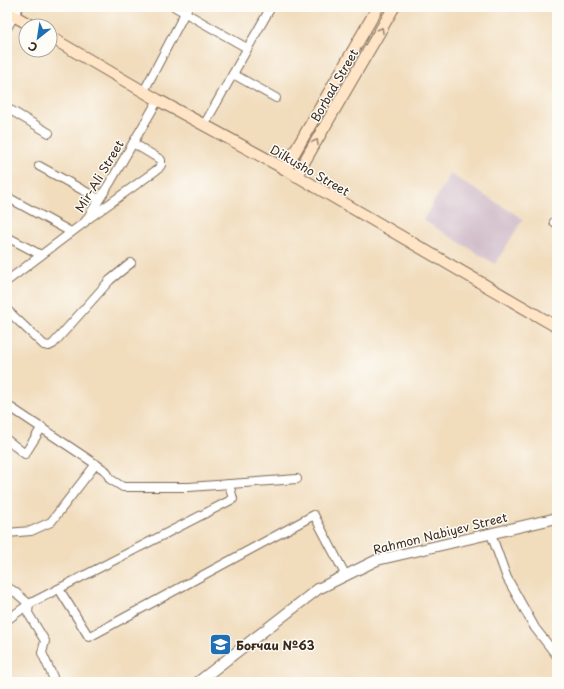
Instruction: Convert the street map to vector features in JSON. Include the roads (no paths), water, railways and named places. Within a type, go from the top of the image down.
[{"type":"main road","name":"Borbad Street","points":[[285,169],[378,7]]},
{"type":"main road","name":"Borbad Street","points":[[296,176],[394,7]]},
{"type":"main road","points":[[13,12],[21,18]]},
{"type":"main road","name":"Dilkusho Street","points":[[58,42],[158,100],[285,169],[557,327]]},
{"type":"street","points":[[175,7],[187,10],[248,48]]},
{"type":"street","points":[[204,125],[271,7]]},
{"type":"street","points":[[144,91],[187,10]]},
{"type":"street","points":[[7,28],[13,12]]},
{"type":"street","points":[[233,74],[276,98]]},
{"type":"street","name":"Mir-Ali Street","points":[[8,280],[84,222],[158,100]]},
{"type":"street","points":[[7,108],[49,133]]},
{"type":"street","points":[[84,222],[158,169],[161,165],[161,160],[133,143]]},
{"type":"street","points":[[40,166],[99,199]]},
{"type":"street","points":[[7,197],[71,232]]},
{"type":"street","points":[[7,237],[41,255]]},
{"type":"street","points":[[7,310],[44,345],[49,346],[53,344],[110,280],[131,263]]},
{"type":"street","points":[[7,405],[106,471],[110,479],[123,487],[189,487],[297,479]]},
{"type":"street","points":[[7,440],[25,454],[42,427]]},
{"type":"street","points":[[7,533],[31,530],[51,522],[96,464]]},
{"type":"street","points":[[7,620],[29,604],[233,499],[229,484]]},
{"type":"street","points":[[58,589],[89,637],[314,515],[346,576]]},
{"type":"street","name":"Rahmon Nabiyev Street","points":[[198,682],[318,589],[377,560],[557,518]]},
{"type":"street","points":[[491,534],[507,578],[535,628],[557,656]]},
{"type":"street","points":[[7,587],[29,604]]},
{"type":"street","points":[[29,604],[28,613],[45,641],[42,653],[53,677],[52,682]]},
{"type":"place","name":"Боғчаи №63","points":[[220,645]]}]
